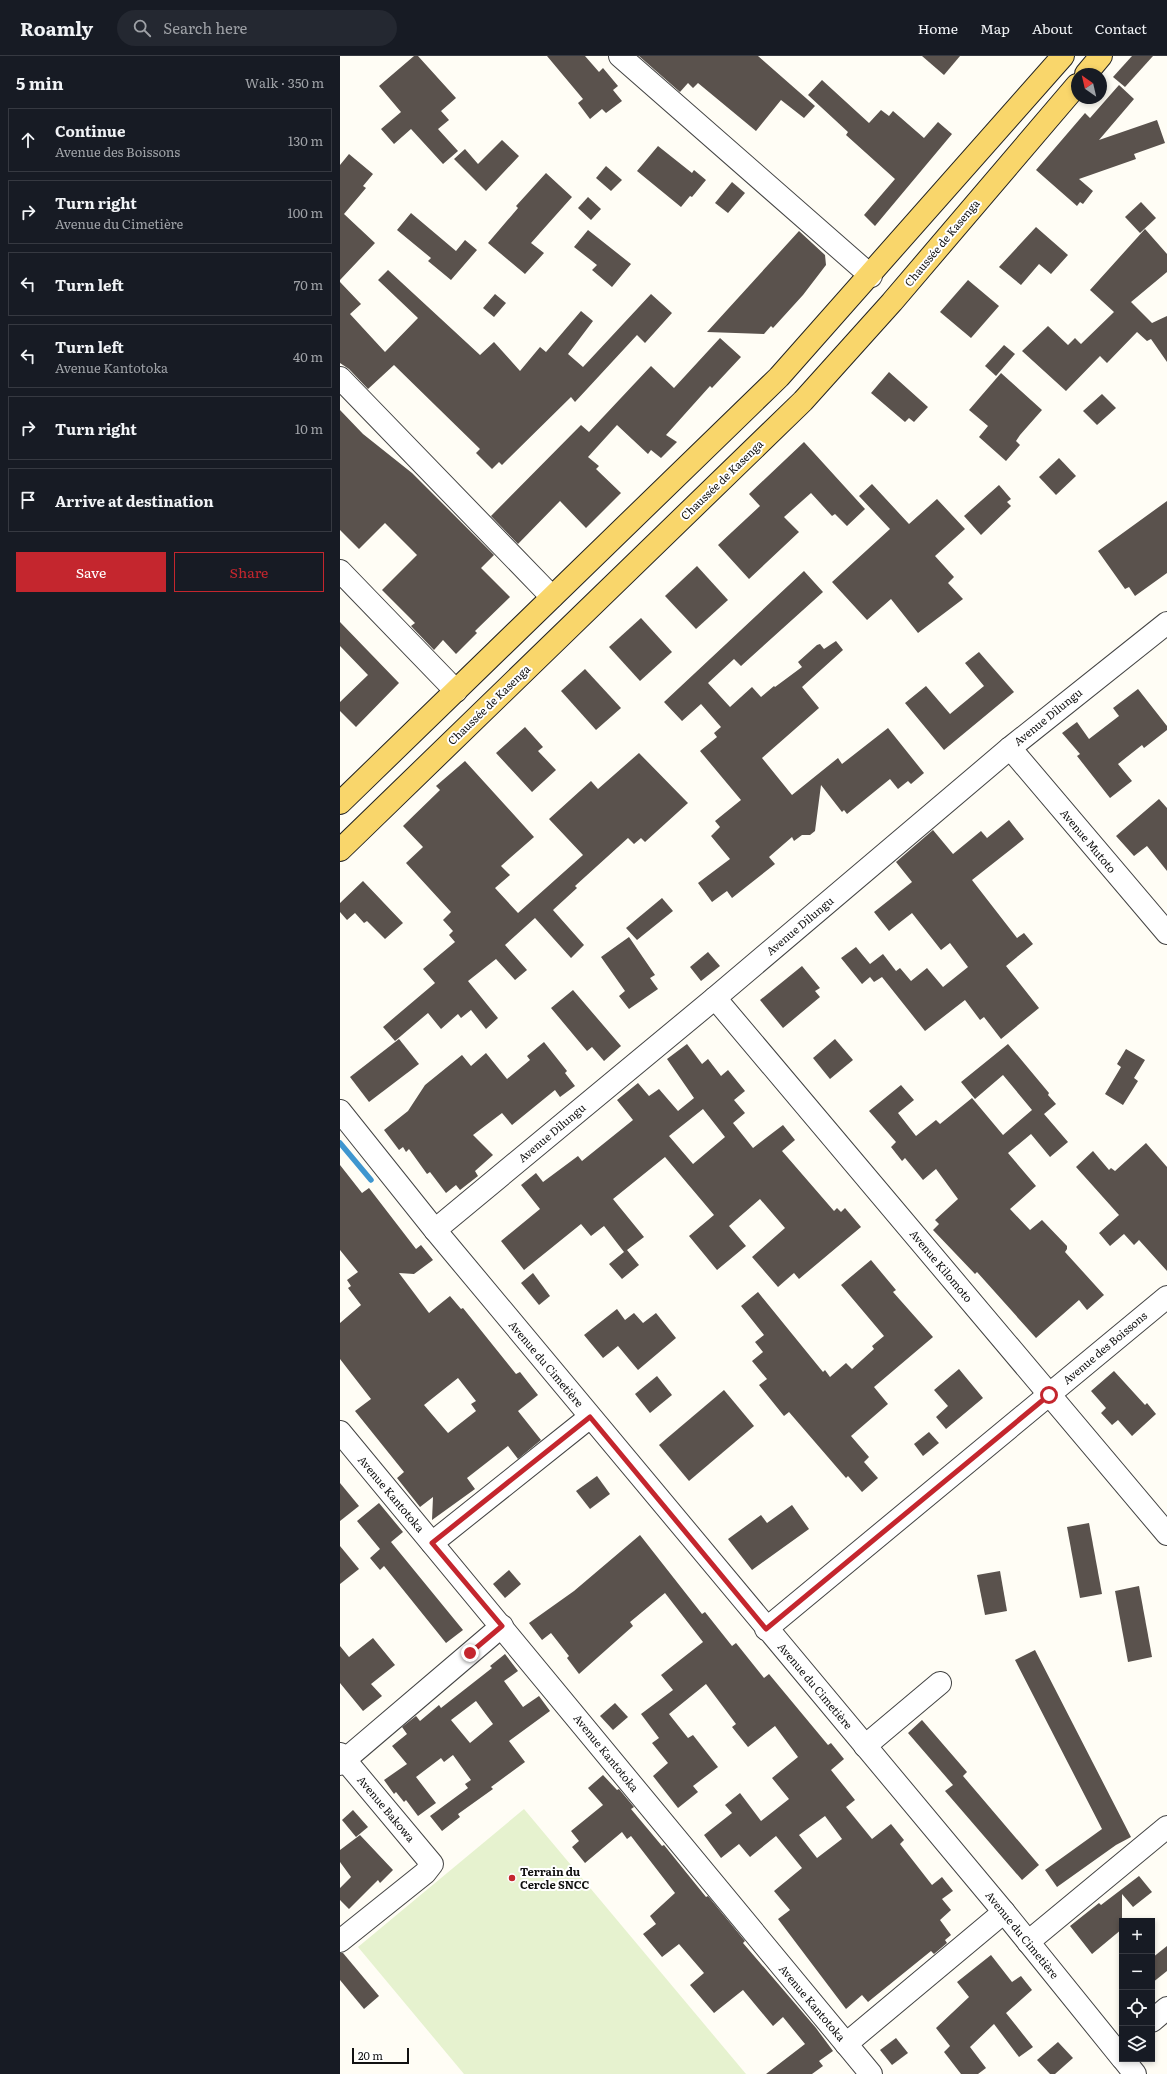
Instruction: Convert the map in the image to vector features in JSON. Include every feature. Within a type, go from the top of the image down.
[{"type":"main road","points":[[341,801],[779,377],[871,276],[1063,56]]},
{"type":"main road","points":[[1091,68],[1101,56]]},
{"type":"main road","name":"Chaussée de Kasenga","points":[[340,850],[803,401],[892,302],[1071,92]]},
{"type":"main road","points":[[779,377],[803,401]]},
{"type":"street","points":[[620,56],[871,276]]},
{"type":"street","points":[[340,378],[552,598]]},
{"type":"street","points":[[340,571],[456,691]]},
{"type":"street","name":"Avenue Dilungu","points":[[435,1230],[715,998],[1010,748],[1167,623]]},
{"type":"street","name":"Avenue Mutoto","points":[[1010,748],[1167,933]]},
{"type":"street","name":"Avenue Kilomoto","points":[[715,998],[1167,1534]]},
{"type":"street","name":"Avenue du Cimetière","points":[[340,1111],[435,1230],[1119,2052]]},
{"type":"street","name":"Avenue des Boissons","points":[[766,1629],[1167,1297]]},
{"type":"street","points":[[432,1543],[590,1417]]},
{"type":"street","name":"Avenue Kantotoka","points":[[340,1432],[871,2074]]},
{"type":"street","points":[[342,1759],[502,1626]]},
{"type":"street","points":[[865,1746],[940,1683]]},
{"type":"street","name":"Avenue Bakowa","points":[[340,1941],[425,1873],[432,1864],[342,1759]]},
{"type":"street","points":[[1028,1942],[1167,1826]]},
{"type":"street","points":[[846,2044],[1004,1912]]},
{"type":"street","points":[[1155,2018],[1167,2008]]},
{"type":"street","name":"Avenue du Cimetière","points":[[1127,2062],[1135,2074]]},
{"type":"green space","name":"Terrain du Cercle SNCC","points":[[524,1809],[746,2074],[464,2074],[358,1947]]},
{"type":"building","points":[[414,56],[418,56],[456,98],[441,111],[449,120],[438,129],[458,151],[443,164],[411,129],[394,144],[381,129],[401,112],[379,86]]},
{"type":"building","points":[[547,56],[585,56],[599,72],[603,68],[618,86],[613,90],[622,101],[606,113],[602,109],[590,119],[578,103],[583,99]]},
{"type":"building","points":[[639,56],[758,56],[815,106],[804,118],[781,100],[756,131],[698,83],[693,88],[688,83],[680,92]]},
{"type":"building","points":[[922,56],[960,56],[944,75]]},
{"type":"building","points":[[1132,56],[1153,56],[1125,87],[1113,77]]},
{"type":"building","points":[[822,80],[869,123],[881,110],[889,116],[893,111],[924,138],[938,122],[952,134],[875,226],[864,215],[895,179],[846,135],[848,132],[808,95]]},
{"type":"building","points":[[1119,85],[1134,99],[1099,140],[1157,120],[1165,143],[1134,154],[1136,159],[1079,179],[1093,191],[1083,204],[1080,202],[1077,206],[1036,170],[1085,113],[1090,118],[1102,104],[1107,104],[1107,99]]},
{"type":"building","points":[[502,140],[519,156],[486,191],[454,159],[465,149],[478,164]]},
{"type":"building","points":[[658,146],[692,173],[694,170],[706,180],[692,197],[690,196],[681,207],[637,171]]},
{"type":"building","points":[[349,154],[373,174],[363,186],[366,188],[344,214],[375,243],[340,280],[340,165]]},
{"type":"building","points":[[606,166],[622,180],[611,191],[596,178]]},
{"type":"building","points":[[546,173],[572,197],[531,243],[544,253],[525,274],[488,243],[518,208],[516,206]]},
{"type":"building","points":[[732,182],[745,193],[728,213],[715,203]]},
{"type":"building","points":[[588,197],[601,209],[591,220],[578,208]]},
{"type":"building","points":[[1141,202],[1156,218],[1140,233],[1125,217]]},
{"type":"building","points":[[411,213],[456,251],[465,240],[477,250],[451,280],[428,261],[431,258],[397,230]]},
{"type":"building","points":[[1036,227],[1068,255],[1051,274],[1039,264],[1021,285],[999,267]]},
{"type":"building","points":[[1145,229],[1167,254],[1167,272],[1131,302],[1152,323],[1167,316],[1167,362],[1151,339],[1147,341],[1137,332],[1107,363],[1100,356],[1066,391],[1022,351],[1048,326],[1068,345],[1075,338],[1081,344],[1114,312],[1090,290]]},
{"type":"building","points":[[588,230],[631,264],[612,287],[592,270],[597,265],[574,247]]},
{"type":"building","points":[[799,231],[825,255],[826,265],[803,295],[773,328],[771,326],[764,334],[707,332]]},
{"type":"building","points":[[388,270],[480,355],[494,342],[520,371],[540,347],[546,352],[581,311],[593,321],[568,354],[583,367],[651,294],[672,313],[645,343],[637,335],[575,402],[571,397],[502,465],[499,462],[492,469],[476,453],[480,449],[394,365],[368,389],[349,369],[340,363],[340,282],[361,304],[350,314],[385,352],[418,318],[378,280]]},
{"type":"building","points":[[968,280],[999,306],[971,338],[940,312]]},
{"type":"building","points":[[495,294],[506,303],[494,317],[483,308]]},
{"type":"building","points":[[720,338],[741,357],[712,388],[710,386],[666,435],[677,442],[661,458],[651,450],[648,454],[617,425],[588,457],[599,466],[596,469],[621,493],[586,528],[560,501],[518,544],[491,516],[581,425],[589,432],[651,366],[674,388]]},
{"type":"building","points":[[1004,345],[1015,354],[996,376],[985,366]]},
{"type":"building","points":[[889,372],[928,407],[914,422],[909,418],[905,422],[871,393]]},
{"type":"building","points":[[1001,373],[1042,410],[1020,435],[1016,441],[1020,445],[1006,461],[979,437],[988,426],[969,410]]},
{"type":"building","points":[[1102,394],[1116,408],[1097,425],[1083,411]]},
{"type":"building","points":[[340,410],[363,434],[412,473],[494,555],[481,568],[510,597],[475,631],[477,633],[456,654],[443,640],[434,650],[411,626],[415,623],[382,590],[417,555],[385,523],[359,549],[340,530]]},
{"type":"building","points":[[804,442],[865,509],[847,526],[835,514],[832,516],[811,493],[784,517],[799,532],[749,579],[718,545],[760,506],[749,494]]},
{"type":"building","points":[[1059,458],[1076,476],[1056,495],[1039,477]]},
{"type":"building","points":[[872,484],[909,524],[937,499],[965,529],[935,556],[954,577],[948,583],[963,599],[918,633],[891,599],[867,620],[832,582],[890,529],[859,496]]},
{"type":"building","points":[[999,485],[1011,499],[1007,502],[1011,506],[981,535],[964,516]]},
{"type":"building","points":[[1167,501],[1167,573],[1135,596],[1129,587],[1125,589],[1098,551]]},
{"type":"building","points":[[697,566],[728,600],[696,629],[665,596]]},
{"type":"building","points":[[804,571],[823,592],[741,666],[734,659],[708,683],[730,707],[752,687],[761,697],[774,686],[775,687],[802,667],[798,662],[817,645],[820,644],[824,649],[836,641],[843,650],[802,687],[819,708],[762,758],[792,795],[838,758],[842,764],[888,728],[924,773],[911,784],[908,781],[898,789],[890,779],[847,814],[844,810],[842,812],[821,785],[815,831],[810,835],[802,835],[794,841],[792,837],[769,857],[775,864],[732,898],[727,891],[712,902],[698,883],[730,859],[711,836],[720,827],[715,821],[741,800],[700,751],[717,737],[714,733],[721,727],[701,704],[682,721],[664,702]]},
{"type":"building","points":[[641,618],[672,652],[640,681],[609,647]]},
{"type":"building","points":[[340,622],[399,683],[356,727],[340,711],[340,702],[368,675],[340,646]]},
{"type":"building","points":[[979,652],[1014,692],[944,750],[905,703],[926,686],[950,714],[984,686],[965,663]]},
{"type":"building","points":[[585,669],[621,708],[596,730],[561,691]]},
{"type":"building","points":[[1138,689],[1167,726],[1167,730],[1144,748],[1142,745],[1118,764],[1132,781],[1110,798],[1077,756],[1080,754],[1062,733],[1077,722],[1089,739],[1119,716],[1113,708]]},
{"type":"building","points":[[525,727],[543,747],[538,751],[556,770],[532,792],[496,753]]},
{"type":"building","points":[[639,753],[688,803],[645,842],[641,838],[634,844],[628,838],[575,886],[577,888],[553,910],[584,945],[571,958],[535,918],[505,945],[527,970],[515,980],[496,959],[468,981],[498,1018],[486,1029],[471,1010],[461,1018],[458,1014],[441,1029],[428,1013],[395,1041],[383,1027],[435,983],[423,969],[455,942],[449,935],[453,931],[443,920],[451,912],[406,863],[423,847],[403,826],[440,790],[436,786],[465,761],[534,837],[501,866],[510,875],[495,888],[518,913],[583,855],[549,819],[591,781],[598,789]]},
{"type":"building","points":[[1159,799],[1167,808],[1167,871],[1147,846],[1134,856],[1116,836]]},
{"type":"building","points":[[1009,820],[1024,839],[972,880],[1017,938],[1024,933],[1033,944],[1006,966],[1039,1008],[1001,1039],[984,1017],[980,1020],[965,1000],[925,1031],[882,977],[874,982],[870,977],[862,984],[841,958],[856,947],[870,964],[883,954],[896,971],[900,968],[911,981],[927,968],[943,987],[968,967],[950,943],[941,950],[912,913],[889,931],[874,912],[912,882],[896,862],[933,830],[953,854],[981,831],[987,838]]},
{"type":"building","points":[[363,881],[403,923],[385,939],[367,921],[364,923],[355,913],[347,920],[340,912],[340,903]]},
{"type":"building","points":[[662,898],[673,911],[637,940],[626,928]]},
{"type":"building","points":[[629,937],[655,975],[650,978],[658,989],[629,1009],[619,996],[625,991],[601,957]]},
{"type":"building","points":[[708,952],[720,966],[701,981],[690,967]]},
{"type":"building","points":[[802,966],[820,988],[815,991],[820,997],[783,1028],[760,1000]]},
{"type":"building","points":[[573,990],[621,1046],[604,1061],[592,1047],[587,1051],[551,1008]]},
{"type":"building","points":[[399,1039],[419,1064],[369,1102],[350,1077]]},
{"type":"building","points":[[835,1039],[853,1060],[830,1079],[813,1058]]},
{"type":"building","points":[[544,1042],[567,1071],[565,1073],[575,1086],[560,1097],[555,1090],[512,1125],[502,1113],[473,1135],[493,1155],[475,1171],[478,1176],[460,1190],[456,1185],[446,1193],[430,1172],[427,1174],[409,1149],[406,1152],[403,1147],[399,1150],[384,1130],[408,1111],[425,1085],[462,1055],[471,1066],[486,1053],[507,1079],[530,1060],[527,1056]]},
{"type":"building","points":[[687,1044],[702,1064],[708,1059],[721,1076],[728,1070],[745,1091],[734,1100],[745,1113],[733,1123],[753,1148],[783,1125],[795,1140],[782,1151],[834,1211],[837,1208],[841,1212],[845,1208],[861,1227],[799,1279],[794,1273],[778,1287],[752,1257],[785,1228],[760,1199],[729,1226],[746,1246],[717,1270],[689,1236],[714,1215],[665,1157],[613,1199],[644,1237],[627,1250],[639,1265],[622,1279],[609,1264],[624,1252],[604,1226],[591,1236],[581,1224],[524,1270],[501,1241],[540,1209],[521,1185],[536,1173],[543,1182],[578,1156],[582,1161],[633,1120],[617,1100],[638,1083],[649,1096],[659,1089],[678,1111],[694,1098],[667,1059]],"holes":[[[703,1109],[725,1137],[693,1164],[669,1136]]]},
{"type":"building","points":[[1008,1044],[1049,1093],[1048,1095],[1056,1104],[1044,1114],[1068,1142],[1050,1157],[1031,1134],[1008,1153],[1036,1186],[1010,1209],[1030,1230],[1042,1220],[1067,1246],[1065,1252],[1104,1295],[1087,1310],[1079,1300],[1036,1338],[977,1272],[975,1274],[933,1230],[939,1224],[935,1220],[958,1199],[936,1169],[923,1180],[905,1158],[902,1161],[891,1147],[896,1142],[869,1111],[901,1085],[914,1100],[898,1113],[916,1136],[936,1120],[940,1124],[972,1098],[1003,1135],[1032,1110],[1003,1075],[975,1099],[961,1082]]},
{"type":"building","points":[[1126,1049],[1145,1060],[1134,1078],[1138,1081],[1123,1105],[1105,1094],[1121,1067],[1117,1064]]},
{"type":"building","points":[[1146,1143],[1167,1167],[1167,1271],[1139,1240],[1134,1245],[1124,1234],[1110,1246],[1099,1233],[1119,1215],[1076,1167],[1093,1151],[1109,1170],[1111,1168],[1115,1171]]},
{"type":"building","points":[[340,1165],[362,1193],[369,1188],[416,1249],[421,1245],[433,1260],[414,1274],[399,1273],[429,1313],[450,1296],[461,1309],[463,1308],[516,1374],[520,1372],[538,1395],[518,1411],[541,1440],[518,1459],[508,1446],[467,1478],[475,1489],[432,1520],[433,1497],[420,1507],[397,1478],[404,1472],[355,1411],[371,1399],[340,1359],[340,1323],[361,1305],[348,1288],[351,1286],[347,1280],[358,1272],[340,1250]],"holes":[[[458,1378],[476,1401],[471,1404],[476,1411],[448,1433],[424,1405]]]},
{"type":"building","points":[[871,1260],[896,1290],[893,1292],[933,1337],[874,1387],[888,1404],[851,1436],[869,1457],[864,1462],[878,1478],[862,1492],[848,1476],[846,1478],[789,1412],[784,1416],[759,1385],[767,1379],[752,1361],[763,1352],[755,1342],[764,1335],[741,1306],[758,1292],[823,1372],[825,1370],[830,1377],[846,1363],[852,1369],[874,1349],[872,1346],[884,1336],[841,1285]]},
{"type":"building","points":[[533,1273],[550,1296],[539,1305],[521,1283]]},
{"type":"building","points":[[617,1309],[625,1320],[634,1313],[643,1323],[656,1313],[676,1338],[638,1370],[618,1346],[603,1358],[584,1335]]},
{"type":"building","points":[[959,1369],[983,1398],[946,1429],[936,1417],[948,1406],[934,1390]]},
{"type":"building","points":[[1114,1371],[1145,1405],[1147,1403],[1156,1414],[1132,1436],[1118,1420],[1112,1425],[1101,1413],[1106,1408],[1091,1391]]},
{"type":"building","points":[[657,1376],[672,1395],[650,1413],[635,1394]]},
{"type":"building","points":[[724,1390],[754,1426],[689,1481],[659,1445]]},
{"type":"building","points":[[929,1432],[939,1443],[923,1456],[914,1444]]},
{"type":"building","points":[[597,1476],[610,1494],[590,1509],[576,1491]]},
{"type":"building","points":[[340,1483],[359,1506],[340,1521]]},
{"type":"building","points":[[379,1503],[403,1532],[391,1542],[463,1630],[446,1643],[384,1566],[380,1570],[370,1558],[380,1549],[357,1521]]},
{"type":"building","points":[[792,1505],[809,1529],[752,1570],[728,1539],[761,1515],[767,1523]]},
{"type":"building","points":[[1089,1523],[1102,1594],[1080,1598],[1067,1527]]},
{"type":"building","points":[[640,1535],[702,1614],[705,1612],[732,1646],[736,1643],[764,1678],[769,1674],[828,1745],[831,1743],[844,1759],[831,1770],[855,1800],[846,1807],[872,1839],[891,1824],[904,1840],[900,1844],[932,1885],[942,1877],[953,1891],[942,1899],[951,1910],[940,1920],[951,1935],[945,1940],[947,1943],[934,1954],[931,1951],[868,2002],[862,1995],[846,2009],[778,1919],[790,1910],[774,1891],[802,1868],[776,1836],[750,1857],[739,1844],[721,1858],[704,1835],[732,1813],[725,1805],[740,1793],[761,1821],[789,1799],[772,1778],[798,1757],[775,1726],[748,1747],[732,1727],[736,1724],[706,1684],[669,1714],[688,1738],[693,1735],[718,1767],[693,1786],[698,1792],[678,1808],[653,1776],[668,1763],[652,1743],[659,1738],[641,1714],[673,1690],[661,1675],[703,1642],[665,1593],[630,1622],[633,1626],[579,1674],[567,1658],[569,1656],[551,1633],[542,1640],[529,1623],[574,1591]],"holes":[[[825,1816],[842,1839],[817,1858],[799,1835]]]},
{"type":"building","points":[[340,1546],[359,1569],[340,1584]]},
{"type":"building","points":[[509,1570],[521,1584],[505,1598],[493,1584]]},
{"type":"building","points":[[1000,1571],[1007,1611],[985,1615],[977,1575]]},
{"type":"building","points":[[1139,1586],[1152,1657],[1128,1662],[1115,1591]]},
{"type":"building","points":[[373,1638],[395,1665],[371,1684],[382,1696],[363,1711],[340,1683],[340,1646],[349,1657]]},
{"type":"building","points":[[1035,1650],[1131,1837],[1116,1845],[1057,1887],[1045,1870],[1102,1829],[1015,1660]]},
{"type":"building","points":[[505,1654],[518,1671],[504,1681],[523,1707],[539,1696],[550,1711],[509,1741],[525,1762],[491,1787],[493,1789],[458,1814],[460,1817],[442,1831],[430,1816],[468,1788],[465,1784],[471,1780],[453,1755],[444,1762],[441,1758],[416,1777],[436,1803],[418,1816],[406,1800],[404,1802],[396,1792],[394,1794],[384,1780],[407,1764],[392,1746],[407,1734],[402,1727],[416,1716],[420,1721],[439,1705],[441,1708],[492,1668],[490,1666]],"holes":[[[476,1701],[493,1724],[470,1743],[451,1720]]]},
{"type":"building","points":[[615,1703],[628,1717],[613,1730],[600,1716]]},
{"type":"building","points":[[922,1720],[967,1772],[963,1776],[1039,1865],[1022,1880],[945,1791],[953,1785],[908,1733]]},
{"type":"building","points":[[603,1775],[617,1790],[619,1789],[634,1807],[631,1809],[662,1846],[664,1845],[706,1897],[708,1896],[745,1941],[743,1943],[816,2028],[833,2051],[819,2061],[823,2066],[812,2074],[766,2074],[805,2044],[783,2017],[773,2026],[743,1990],[714,2013],[690,1985],[704,1973],[679,1944],[662,1957],[643,1934],[656,1924],[650,1916],[675,1893],[631,1836],[627,1839],[622,1832],[585,1863],[572,1847],[579,1841],[571,1831],[603,1805],[588,1788]]},
{"type":"building","points":[[353,1810],[368,1827],[356,1837],[342,1820]]},
{"type":"building","points":[[360,1835],[393,1870],[380,1883],[378,1880],[349,1909],[340,1900],[340,1888],[351,1877],[340,1862],[340,1850]]},
{"type":"building","points":[[1139,1876],[1152,1892],[1133,1907],[1122,1894],[1122,1918],[1119,1918],[1119,1932],[1092,1954],[1070,1926],[1099,1903],[1101,1905]]},
{"type":"building","points":[[1167,1946],[1167,1971],[1155,1981],[1155,1956]]},
{"type":"building","points":[[340,1953],[343,1953],[379,1996],[364,2009],[340,1980]]},
{"type":"building","points":[[991,1955],[1012,1982],[1021,1976],[1032,1990],[1006,2013],[1033,2047],[1019,2057],[994,2024],[970,2047],[986,2068],[978,2074],[961,2074],[944,2052],[950,2046],[936,2028],[969,1997],[957,1982]]},
{"type":"building","points":[[896,2038],[908,2053],[892,2065],[880,2050]]},
{"type":"building","points":[[1058,2042],[1073,2058],[1055,2074],[1050,2074],[1037,2060]]},
{"type":"waterway","points":[[340,1143],[371,1180]]},
{"type":"place","name":"Terrain du Cercle SNCC","points":[[512,1878]]},
{"type":"route","points":[[470,1653],[502,1626],[432,1543],[590,1417],[766,1629],[1049,1395]]}]
